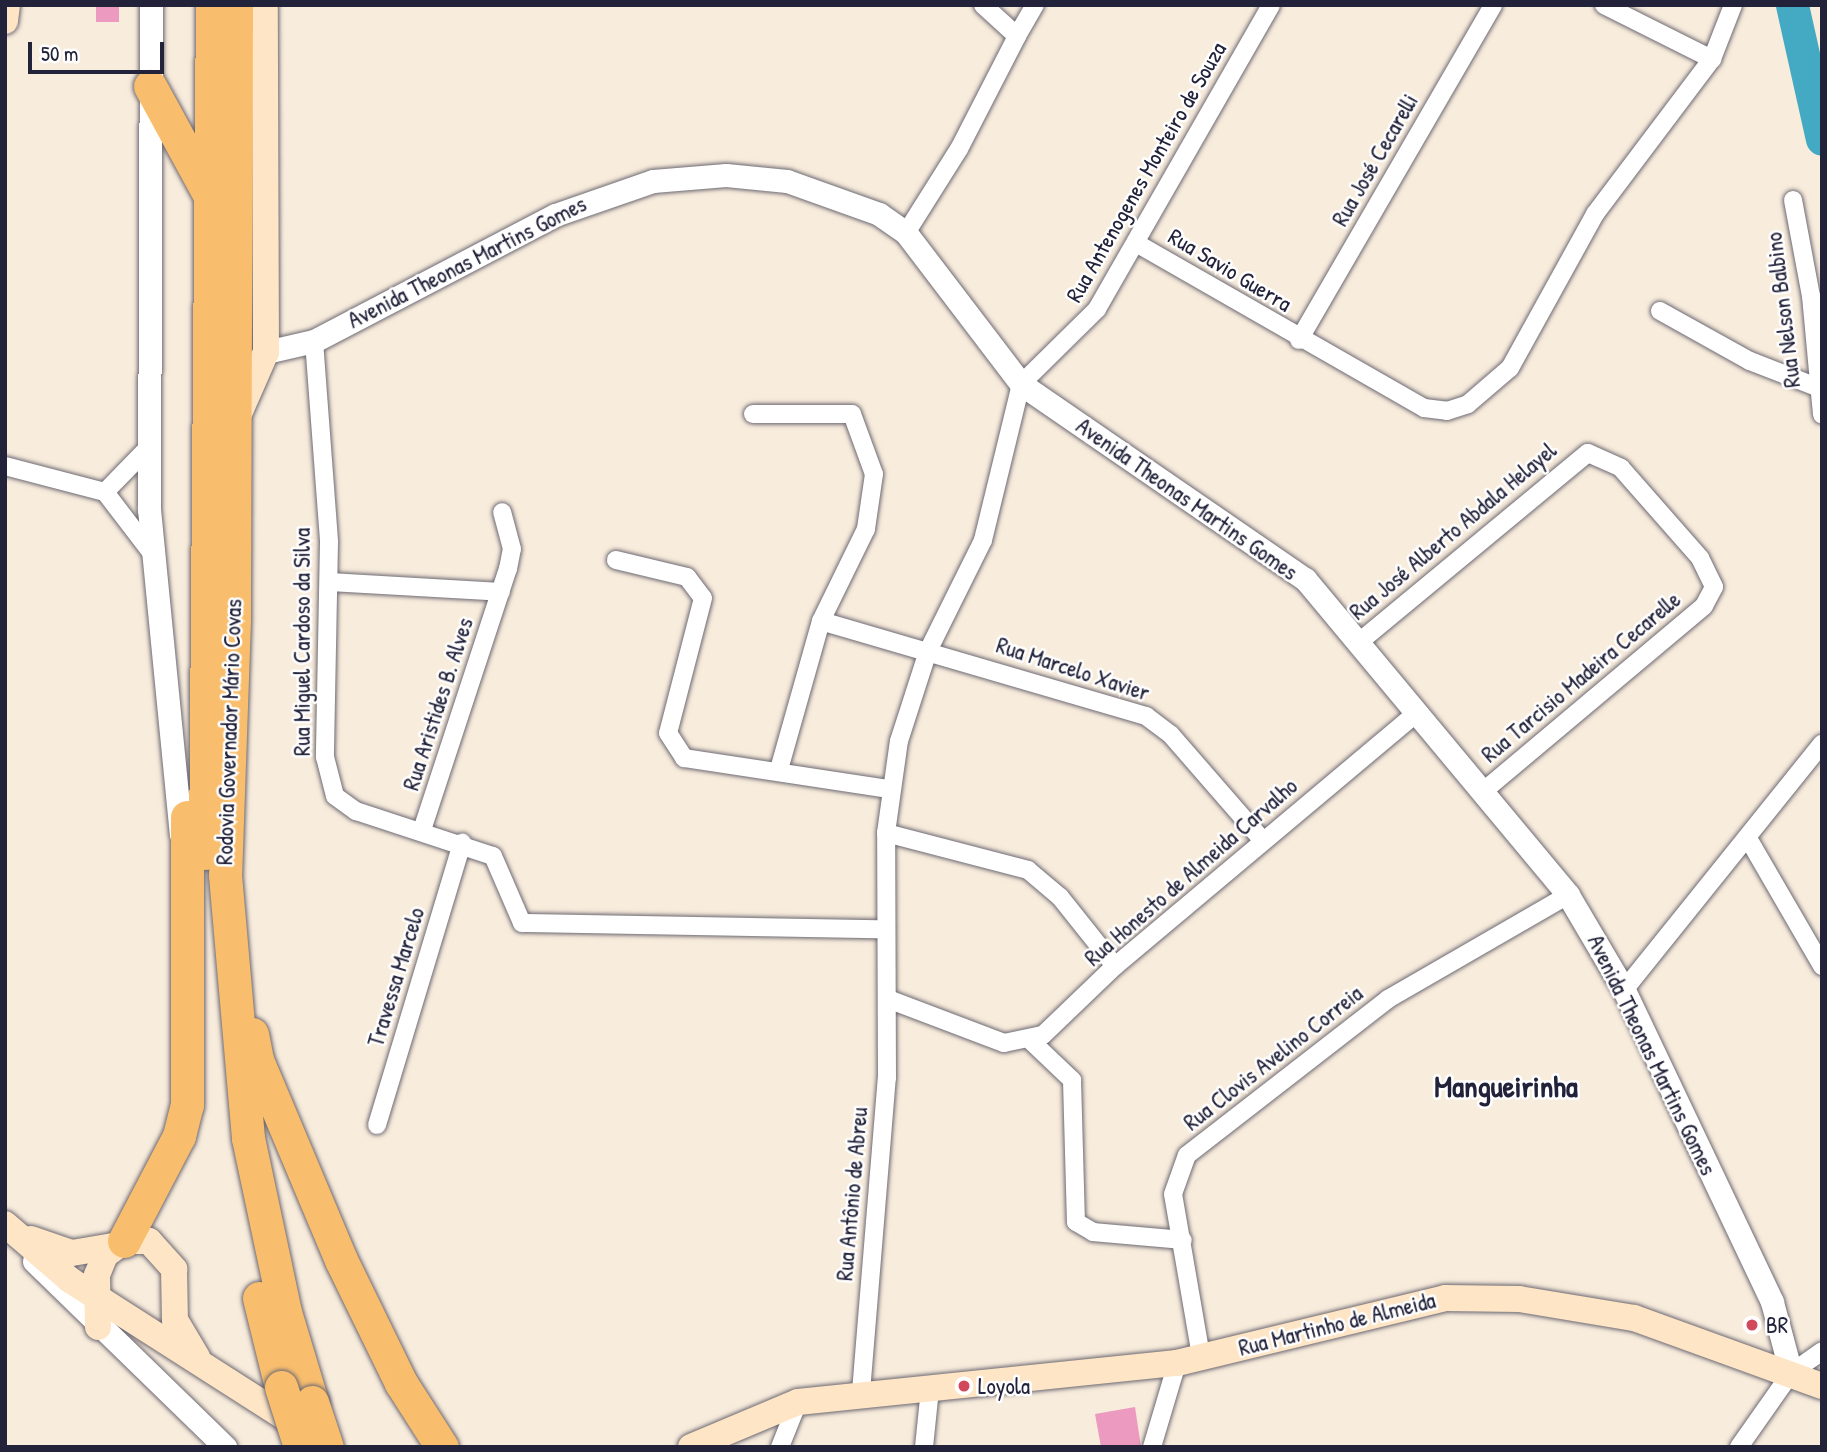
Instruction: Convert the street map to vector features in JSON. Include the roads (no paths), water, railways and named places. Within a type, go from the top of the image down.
[{"type":"highway","name":"Rodovia Governador Mário Covas","points":[[212,5],[205,713],[215,1051],[243,1226],[281,1387],[300,1447]]},
{"type":"highway","name":"Rodovia Governador Mário Covas","points":[[236,5],[233,427],[225,875],[248,1138],[285,1312],[327,1447]]},
{"type":"highway","points":[[150,86],[212,198]]},
{"type":"highway","points":[[119,1244],[179,1136],[187,1105],[183,846],[205,713]]},
{"type":"highway","points":[[225,875],[257,1060],[401,1383],[442,1447]]},
{"type":"main road","points":[[5,21],[7,5]]},
{"type":"main road","points":[[233,427],[266,352],[265,5]]},
{"type":"main road","points":[[5,1225],[60,1251],[149,1241],[169,1257],[181,1337],[230,1387]]},
{"type":"main road","points":[[5,1225],[96,1297],[230,1387],[333,1447]]},
{"type":"main road","points":[[97,1327],[99,1266],[119,1244]]},
{"type":"main road","name":"Rua Martinho de Almeida","points":[[691,1447],[798,1402],[861,1392],[930,1389],[1189,1360],[1395,1306],[1481,1297],[1634,1318],[1822,1386]]},
{"type":"street","points":[[151,5],[148,448],[154,556],[183,846]]},
{"type":"street","points":[[983,5],[1017,36]]},
{"type":"street","points":[[906,233],[959,149],[1035,5]]},
{"type":"street","name":"Rua Antenogenes Monteiro de Souza","points":[[1021,384],[1087,323],[1136,243],[1271,5]]},
{"type":"street","name":"Rua José Cecarelli","points":[[1299,340],[1493,5]]},
{"type":"street","points":[[1604,5],[1712,59]]},
{"type":"street","name":"Rua Savio Guerra","points":[[1136,243],[1299,340],[1424,408],[1447,411],[1493,387],[1595,214],[1712,59],[1733,5]]},
{"type":"street","name":"Avenida Theonas Martins Gomes","points":[[266,352],[314,341],[555,215],[653,181],[726,175],[787,181],[856,203],[906,233],[1021,384],[1284,561],[1359,643],[1567,895],[1624,990],[1772,1302],[1791,1373]]},
{"type":"street","name":"Rua Nelson Balbino","points":[[1793,200],[1811,296],[1817,387],[1822,414]]},
{"type":"street","points":[[1660,311],[1750,361],[1817,387]]},
{"type":"street","name":"Rua Miguel Cardoso da Silva","points":[[314,341],[330,582],[325,757],[330,788],[356,811],[462,843],[499,862],[510,904],[522,923],[883,929]]},
{"type":"street","name":"Rua Antônio de Abreu","points":[[861,1392],[888,999],[883,929],[889,789],[928,650],[983,540],[1021,384]]},
{"type":"street","points":[[753,414],[845,411],[861,425],[874,498],[853,561],[821,621],[779,769]]},
{"type":"street","points":[[105,492],[148,448]]},
{"type":"street","name":"Rua Tarcisio Madeira Cecarelle","points":[[1481,793],[1712,596],[1712,580],[1700,558],[1621,468],[1598,454],[1578,458]]},
{"type":"street","name":"Rua José Alberto Abdala Helayel","points":[[1359,643],[1578,458]]},
{"type":"street","points":[[5,466],[105,492],[154,556]]},
{"type":"street","name":"Rua Aristides B. Alves","points":[[422,830],[501,592],[512,549],[502,512]]},
{"type":"street","points":[[616,560],[687,577],[703,598],[668,733],[676,751],[710,765],[779,769],[889,789]]},
{"type":"street","name":"Rua Aristides B. Alves","points":[[330,582],[501,592]]},
{"type":"street","name":"Rua Marcelo Xavier","points":[[821,621],[928,650],[1146,716],[1171,735],[1263,841]]},
{"type":"street","name":"Rua Honesto de Almeida Carvalho","points":[[1031,1041],[1115,966],[1415,713]]},
{"type":"street","points":[[1624,990],[1749,840],[1822,744]]},
{"type":"street","points":[[886,832],[1028,870],[1060,897],[1115,966]]},
{"type":"street","points":[[1749,840],[1822,966]]},
{"type":"street","name":"Travessa Marcelo","points":[[377,1125],[462,843]]},
{"type":"street","name":"Rua Clovis Avelino Correia","points":[[1189,1360],[1183,1240],[1173,1194],[1187,1155],[1388,999],[1567,895]]},
{"type":"street","points":[[888,999],[991,1040],[1031,1041],[1072,1080],[1076,1222],[1093,1232],[1183,1240]]},
{"type":"street","points":[[5,1225],[97,1327],[225,1447]]},
{"type":"street","points":[[1739,1447],[1791,1373],[1822,1351]]},
{"type":"street","points":[[1152,1447],[1189,1360]]},
{"type":"street","points":[[924,1447],[930,1389]]},
{"type":"street","points":[[780,1447],[798,1402]]},
{"type":"waterway","points":[[1792,5],[1822,139]]},
{"type":"place","name":"BR","points":[[1752,1325]]},
{"type":"place","name":"Loyola","points":[[964,1386]]},
{"type":"district","name":"Mangueirinha","points":[[1506,1086]]}]
